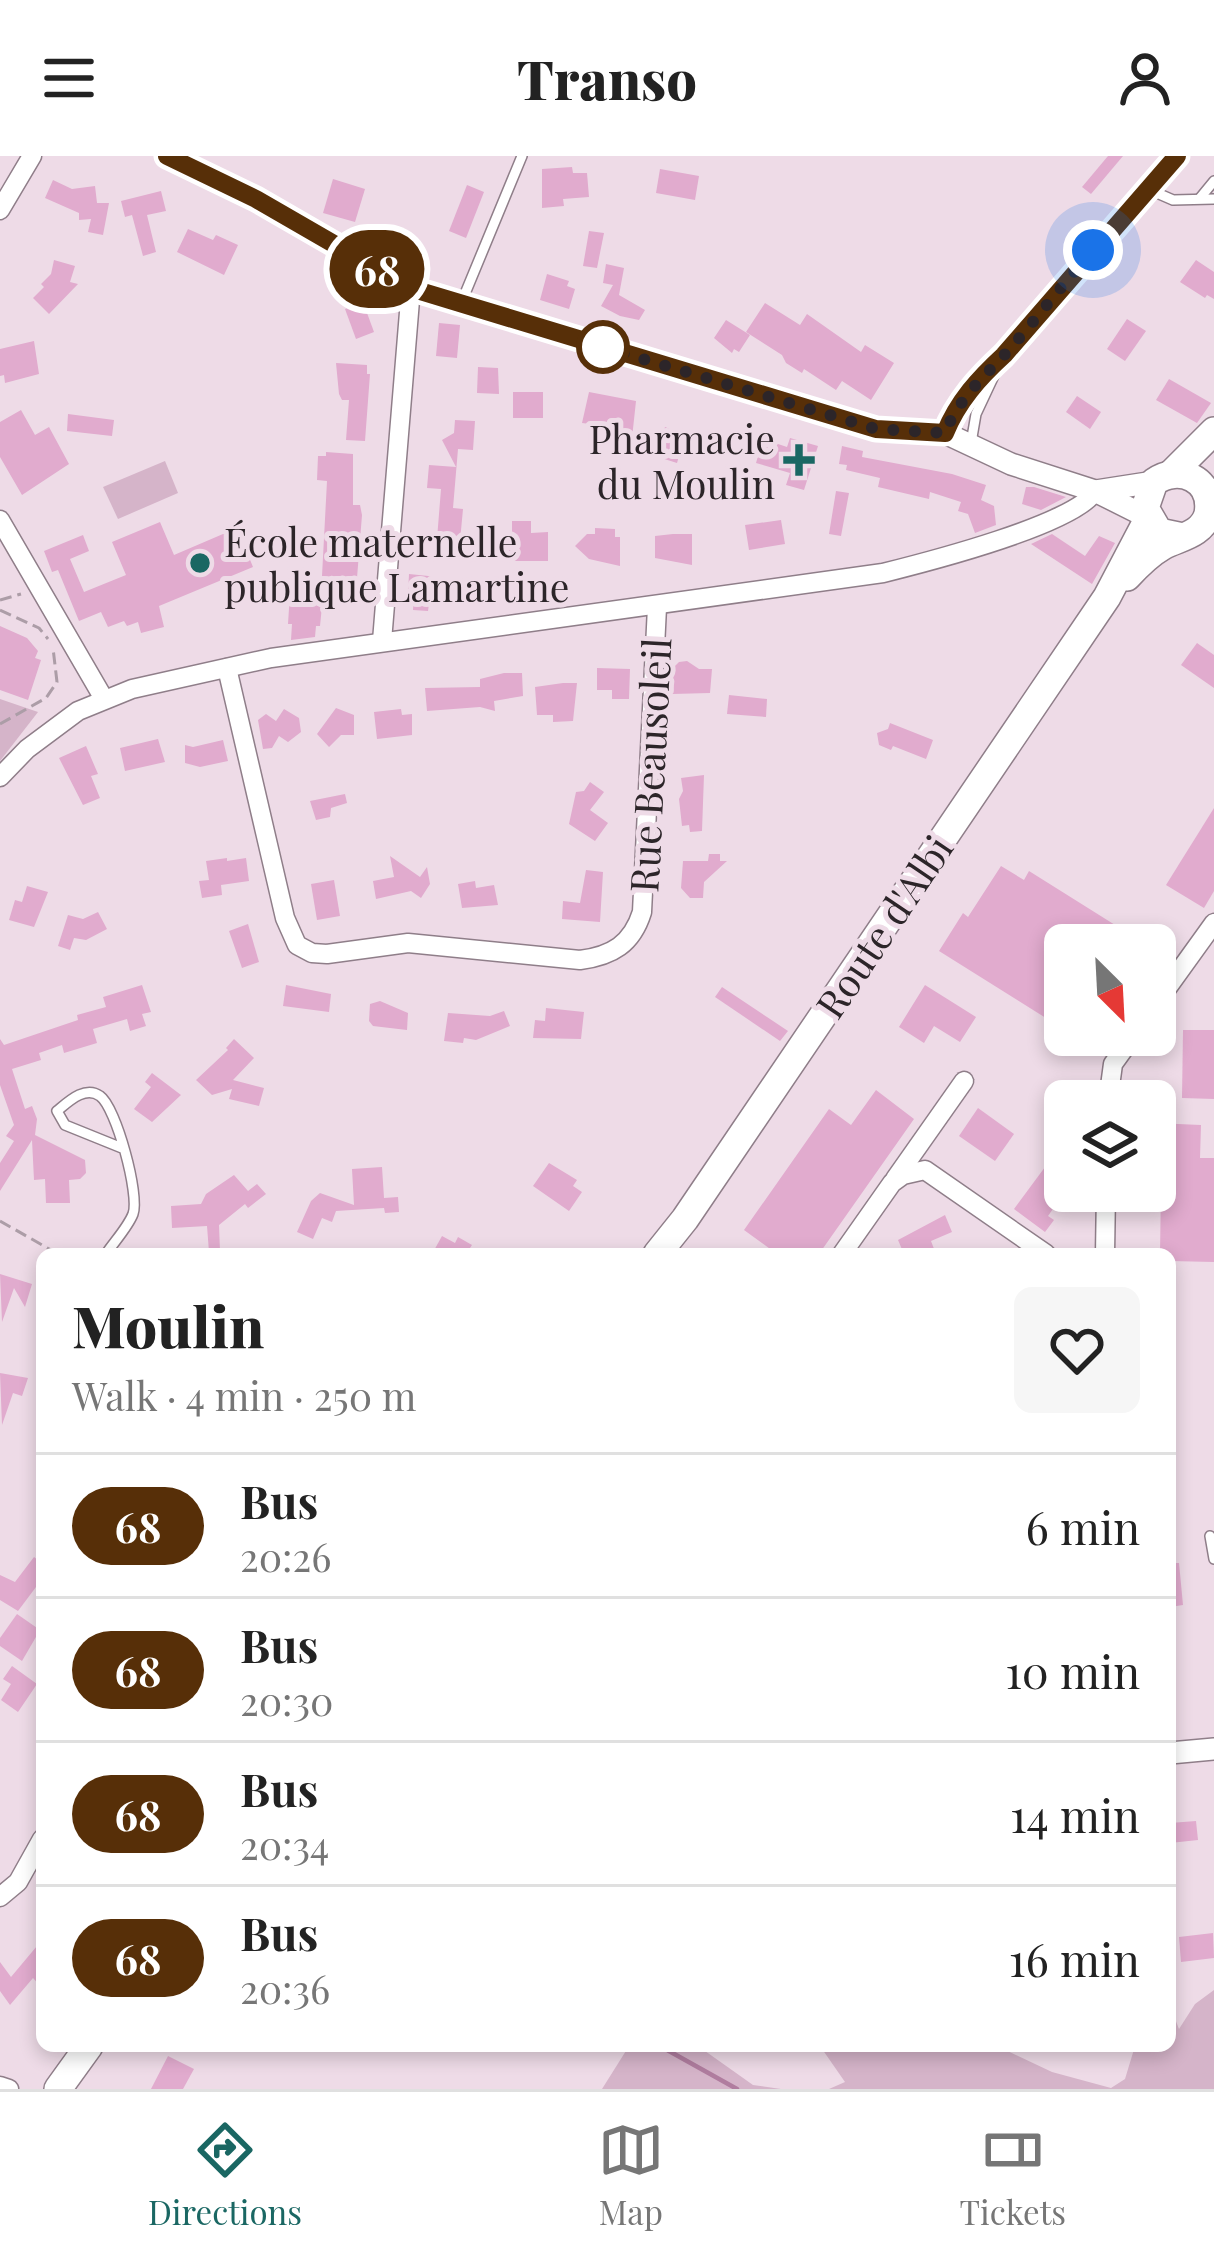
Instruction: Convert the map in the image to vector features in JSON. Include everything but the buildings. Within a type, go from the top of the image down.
[{"type":"main road","points":[[1214,431],[1145,499],[1148,518],[1166,536],[1197,532],[1209,511],[1214,453]]},
{"type":"main road","points":[[1163,477],[1196,478],[1209,494]]},
{"type":"main road","name":"Route d'Albi","points":[[661,1248],[1107,597],[1148,518]]},
{"type":"main road","name":"Route d'Albi","points":[[1107,597],[1147,557],[1197,532]]},
{"type":"main road","points":[[58,2089],[85,2052]]},
{"type":"street","points":[[0,210],[32,156]]},
{"type":"street","points":[[167,156],[256,199],[410,288],[876,429],[945,433],[1011,464],[1095,491],[1148,518]]},
{"type":"street","points":[[1004,355],[1173,156]]},
{"type":"street","points":[[382,641],[410,288]]},
{"type":"street","points":[[0,777],[37,741],[104,698],[227,668],[382,641],[883,573],[954,556],[1076,509],[1095,491],[1163,477]]},
{"type":"street","points":[[0,520],[104,698]]},
{"type":"street","name":"Rue Beausoleil","points":[[227,668],[285,918],[297,945],[327,954],[408,943],[595,958],[626,942],[636,931],[642,912],[657,607]]},
{"type":"street","points":[[1176,976],[1214,923]]},
{"type":"street","points":[[846,1248],[964,1082]]},
{"type":"street","points":[[892,1183],[914,1171],[938,1175],[1038,1248]]},
{"type":"street","points":[[1105,1248],[1106,1212]]},
{"type":"street","points":[[1176,1752],[1214,1749]]},
{"type":"street","points":[[0,1897],[18,1882],[36,1850]]},
{"type":"street","points":[[0,2086],[9,2089]]},
{"type":"lane","points":[[461,304],[522,156]]},
{"type":"lane","points":[[1200,198],[1214,181]]},
{"type":"lane","points":[[1146,187],[1173,200],[1214,199]]},
{"type":"lane","points":[[945,433],[954,411],[1004,355]]},
{"type":"lane","points":[[971,443],[976,414],[1004,355]]},
{"type":"lane","points":[[110,1248],[134,1212],[132,1178],[110,1109],[100,1096],[89,1092],[73,1097],[57,1111],[65,1125],[122,1148]]},
{"type":"lane","points":[[1210,1536],[1214,1559]]},
{"type":"lane","points":[[1214,1749],[1214,1762]]},
{"type":"path","points":[[0,600],[40,586]]},
{"type":"path","points":[[0,610],[39,628],[51,643],[58,664],[57,682],[46,698],[0,724]]},
{"type":"path","points":[[0,1222],[47,1248]]},
{"type":"shaded area","points":[[165,461],[178,493],[118,519],[103,487]]},
{"type":"shaded area","points":[[0,699],[38,712],[0,761]]},
{"type":"shaded area","points":[[1214,1990],[1214,2089],[829,2089],[845,2082],[824,2052],[1010,2052],[1052,2072],[1111,2088],[1125,2079],[1133,2052],[1176,2052],[1176,2021],[1179,2029],[1195,2004]]},
{"type":"shaded area","points":[[625,2052],[706,2052],[753,2085],[781,2089],[602,2089]]},
{"type":"waterway","points":[[671,2052],[737,2089]]},
{"type":"bus line","name":"68","points":[[167,156],[256,199],[410,288],[876,429],[945,433],[954,411],[980,377],[1177,156]]},
{"type":"place","name":"Pharmacie du Moulin","points":[[799,460]]},
{"type":"place","name":"École maternelle publique Lamartine","points":[[200,563]]},
{"type":"route","points":[[603,347],[876,429],[945,433],[954,411],[980,377],[1093,250]]}]
